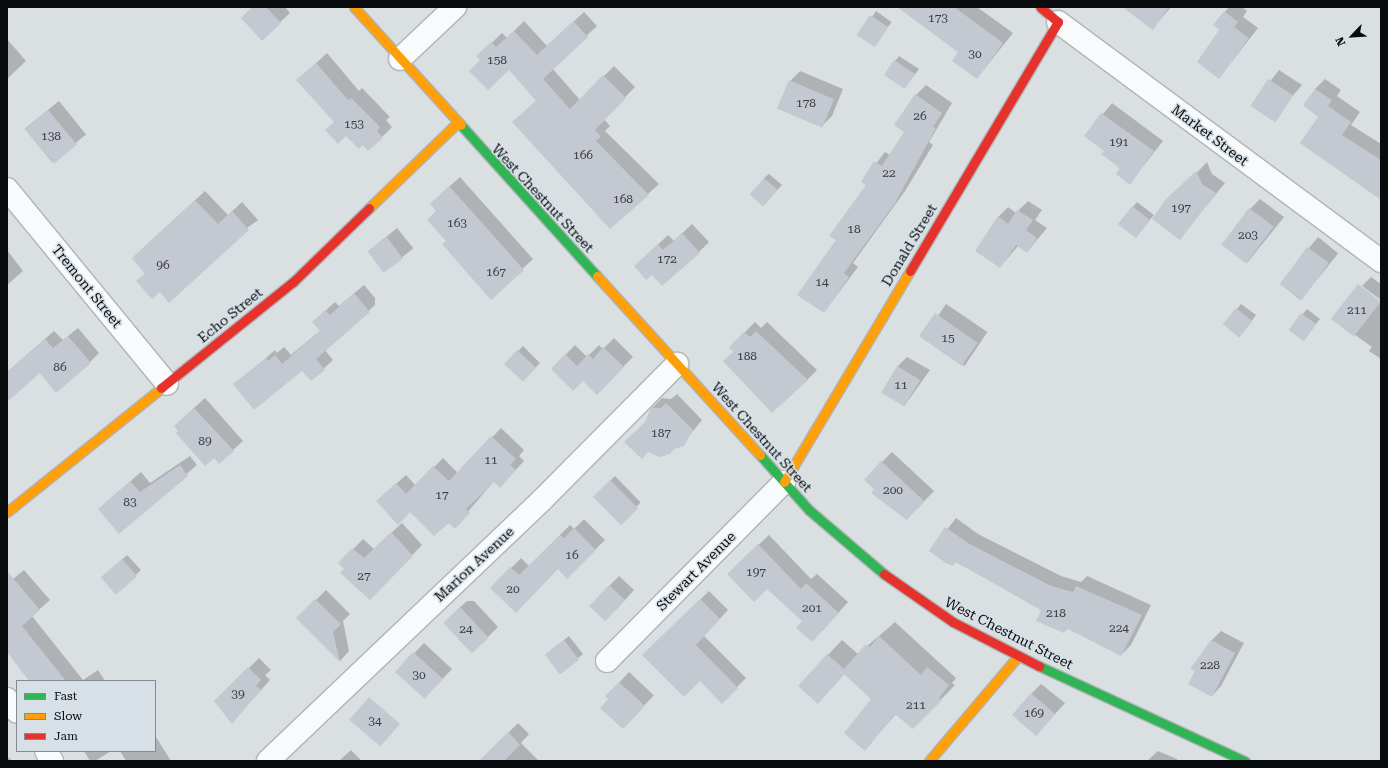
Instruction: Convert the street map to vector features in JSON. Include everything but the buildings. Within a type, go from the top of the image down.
[{"type":"main road","name":"West Chestnut Street","points":[[354,7],[456,124],[835,536],[890,580],[953,622],[1018,656],[1245,761]]},
{"type":"main road","name":"Market Street","points":[[1040,7],[1058,22]]},
{"type":"main road","name":"Donald Street","points":[[784,482],[1058,22]]},
{"type":"main road","name":"Echo Street","points":[[7,512],[293,282],[456,124]]},
{"type":"main road","points":[[929,761],[1018,656]]},
{"type":"street","points":[[400,59],[455,7]]},
{"type":"street","name":"Market Street","points":[[1058,22],[1381,261]]},
{"type":"street","name":"Tremont Street","points":[[7,189],[167,384]]},
{"type":"street","name":"Marion Avenue","points":[[268,761],[542,500],[677,364]]},
{"type":"street","name":"Stewart Avenue","points":[[607,661],[784,482]]},
{"type":"street","points":[[7,699],[16,711]]},
{"type":"street","points":[[47,752],[52,761]]},
{"type":"traffic: fast","points":[[461,125],[597,276]]},
{"type":"traffic: fast","points":[[760,455],[809,510],[884,574]]},
{"type":"traffic: fast","points":[[1039,666],[1245,761]]},
{"type":"traffic: slow","points":[[354,7],[461,125]]},
{"type":"traffic: slow","points":[[369,208],[456,124]]},
{"type":"traffic: slow","points":[[784,482],[910,271]]},
{"type":"traffic: slow","points":[[597,276],[760,455]]},
{"type":"traffic: slow","points":[[7,512],[161,388]]},
{"type":"traffic: slow","points":[[929,761],[1018,656]]},
{"type":"traffic: jam","points":[[910,271],[1058,22],[1040,7]]},
{"type":"traffic: jam","points":[[161,388],[293,282],[369,208]]},
{"type":"traffic: jam","points":[[884,574],[953,622],[1039,666]]}]
